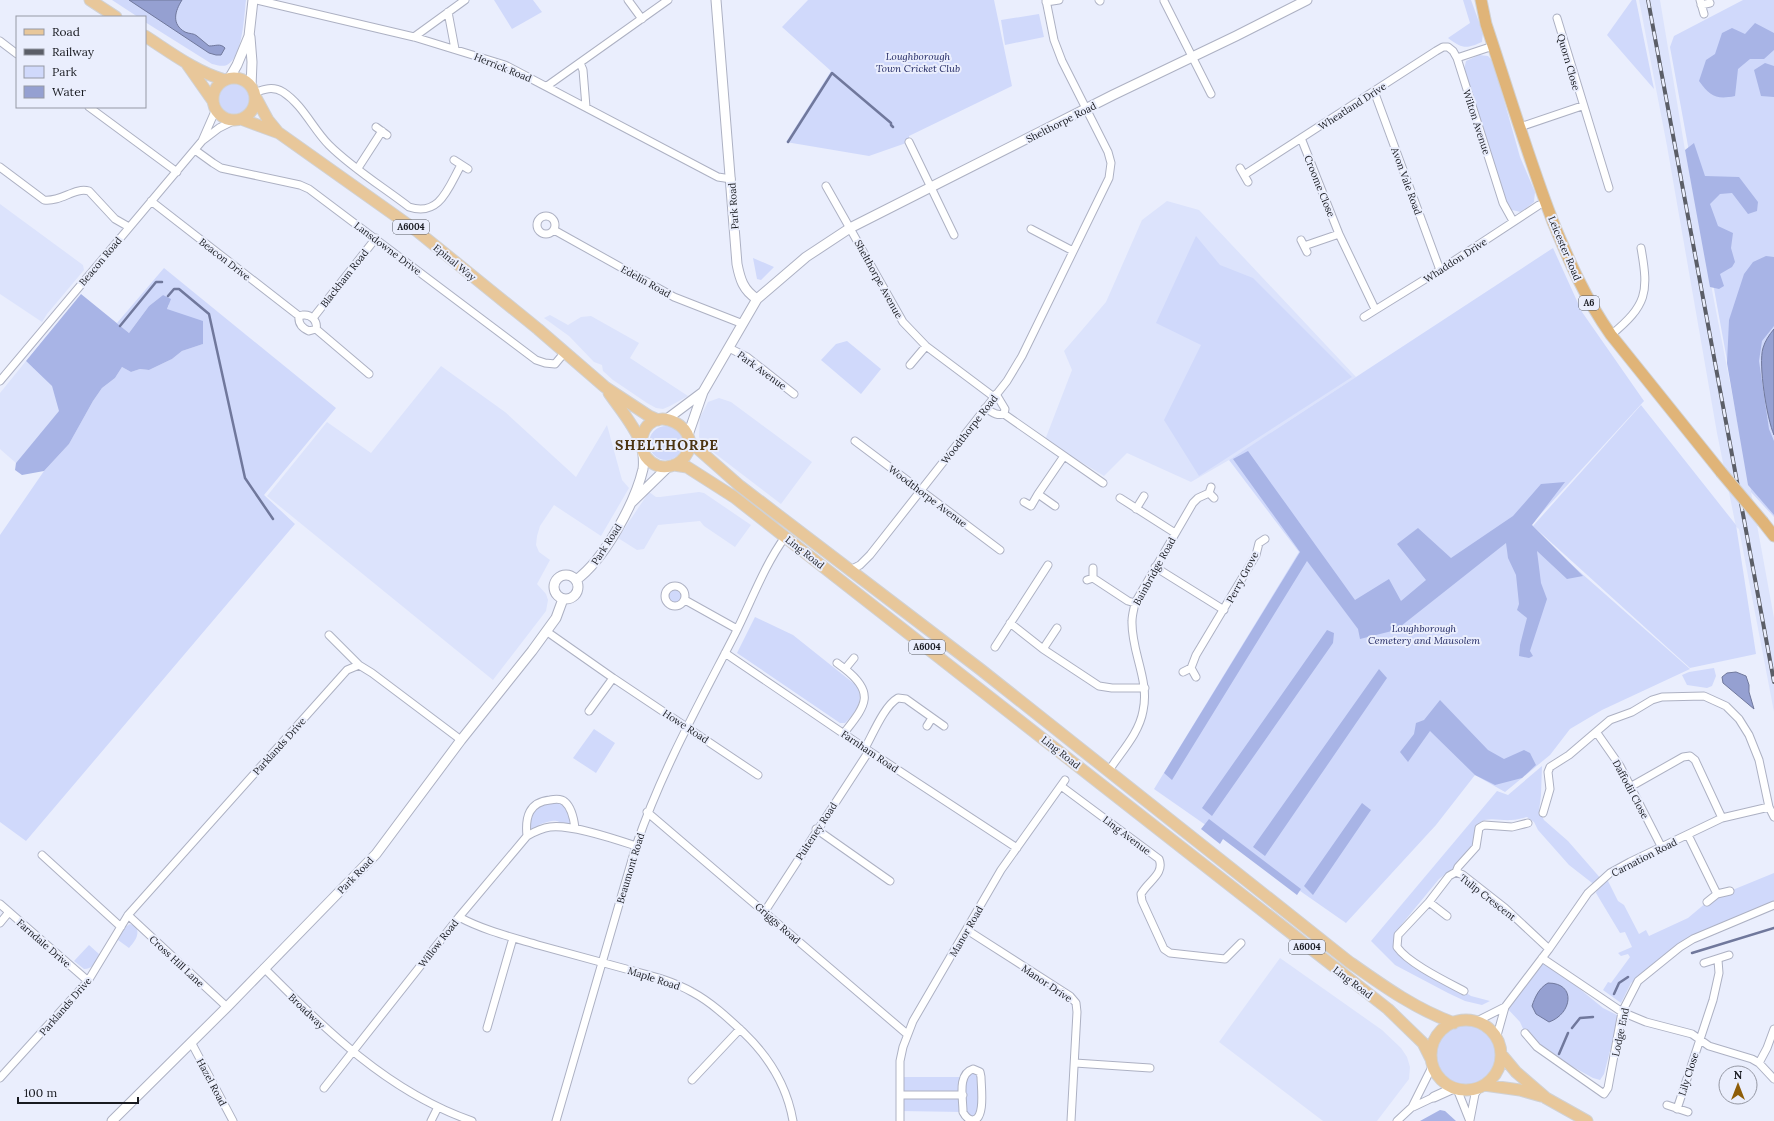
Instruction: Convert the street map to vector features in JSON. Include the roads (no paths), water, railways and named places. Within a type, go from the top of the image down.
[{"type":"highway","name":"Leicester Road","points":[[1474,0],[1486,24]]},
{"type":"highway","name":"Leicester Road","points":[[1481,0],[1486,24],[1520,127],[1546,203],[1574,274],[1597,316],[1774,536]]},
{"type":"main road","points":[[90,0],[114,16]]},
{"type":"main road","points":[[146,37],[206,73],[227,79],[239,79],[253,92],[253,107],[250,112],[238,119],[224,117],[201,81],[184,60]]},
{"type":"main road","points":[[215,105],[217,87],[227,79]]},
{"type":"main road","name":"Epinal Way","points":[[253,92],[268,120],[279,133],[417,231],[565,352],[605,387],[649,416],[662,420]]},
{"type":"main road","name":"Epinal Way","points":[[238,119],[279,133]]},
{"type":"main road","name":"Epinal Way","points":[[605,387],[629,421],[642,447]]},
{"type":"main road","points":[[642,447],[644,431],[653,422],[662,420]]},
{"type":"main road","name":"A6004","points":[[662,420],[680,424],[688,438]]},
{"type":"main road","points":[[672,466],[681,461],[685,456],[688,449],[688,438]]},
{"type":"main road","name":"Ling Road","points":[[688,438],[740,486],[980,669],[1348,962],[1412,1004],[1454,1023]]},
{"type":"main road","name":"A6004","points":[[642,447],[646,457],[656,465],[672,466]]},
{"type":"main road","name":"Ling Road","points":[[672,466],[687,467],[734,496],[1388,1009],[1420,1038],[1432,1062]]},
{"type":"main road","points":[[828,570],[850,570]]},
{"type":"main road","name":"A6004","points":[[1454,1023],[1467,1021],[1475,1022]]},
{"type":"main road","points":[[1475,1022],[1488,1028],[1496,1039],[1501,1054],[1516,1072],[1546,1098],[1587,1121]]},
{"type":"main road","points":[[1432,1062],[1433,1044],[1439,1034],[1454,1023]]},
{"type":"main road","points":[[1482,1086],[1495,1074],[1499,1067],[1501,1054]]},
{"type":"main road","name":"A6004","points":[[1432,1062],[1438,1076],[1445,1083],[1456,1089]]},
{"type":"main road","points":[[1456,1089],[1467,1090],[1482,1086],[1520,1090],[1546,1098]]},
{"type":"street","points":[[253,0],[249,36],[253,92],[270,88],[284,92],[298,106],[322,139],[409,207],[420,210],[428,209],[441,200],[461,166]]},
{"type":"street","name":"Herrick Road","points":[[257,0],[414,37],[511,68],[586,106],[718,177],[731,179]]},
{"type":"street","points":[[414,37],[466,0]]},
{"type":"street","points":[[628,0],[642,19]]},
{"type":"street","points":[[547,86],[668,0]]},
{"type":"street","name":"Park Road","points":[[716,0],[737,264],[740,280],[745,289],[757,299]]},
{"type":"street","points":[[1046,1],[1059,0]]},
{"type":"street","name":"Shelthorpe Road","points":[[757,299],[806,257],[850,228],[1306,0]]},
{"type":"street","name":"Woodthorpe Road","points":[[850,570],[860,565],[870,555],[995,396],[1022,356],[1109,178],[1111,171],[1108,152],[1062,61],[1054,40],[1046,1]]},
{"type":"street","points":[[1164,1],[1211,94]]},
{"type":"street","points":[[1704,14],[1701,3],[1710,3]]},
{"type":"street","points":[[448,12],[454,49]]},
{"type":"street","name":"Quorn Close","points":[[1557,18],[1582,106],[1609,188]]},
{"type":"street","points":[[227,79],[237,65],[249,36]]},
{"type":"street","points":[[0,41],[16,53]]},
{"type":"street","points":[[1457,58],[1493,46]]},
{"type":"street","name":"Wheatland Drive","points":[[1240,168],[1246,179],[1301,138],[1443,47],[1448,47],[1453,51],[1457,58]]},
{"type":"street","name":"Wilton Avenue","points":[[1457,58],[1503,203],[1513,222]]},
{"type":"street","points":[[580,63],[583,70],[586,106]]},
{"type":"street","name":"Avon Vale Road","points":[[1374,91],[1440,270]]},
{"type":"street","name":"Beacon Road","points":[[202,141],[215,105]]},
{"type":"street","points":[[1520,127],[1582,106]]},
{"type":"street","points":[[90,108],[177,172]]},
{"type":"street","name":"Beacon Road","points":[[0,380],[202,141],[219,128],[238,119]]},
{"type":"street","points":[[358,168],[382,131]]},
{"type":"street","name":"Croome Close","points":[[1301,138],[1339,234],[1375,309]]},
{"type":"street","points":[[909,142],[954,235]]},
{"type":"street","name":"Lansdowne Drive","points":[[195,150],[221,168],[300,185],[310,189],[536,360],[555,364],[565,352]]},
{"type":"street","points":[[454,160],[461,166],[468,169]]},
{"type":"street","points":[[0,167],[44,200],[52,201],[62,199],[79,190],[89,191],[116,219],[129,227]]},
{"type":"street","points":[[826,186],[850,228]]},
{"type":"street","name":"Beacon Drive","points":[[151,201],[299,316]]},
{"type":"street","name":"Whaddon Drive","points":[[1364,317],[1440,270],[1539,205],[1546,203]]},
{"type":"street","name":"Shelthorpe Avenue","points":[[850,228],[897,314],[903,322],[926,346],[995,396],[1005,409],[1004,414]]},
{"type":"street","points":[[1031,229],[1073,251]]},
{"type":"street","name":"Edelin Road","points":[[554,230],[674,297],[743,324]]},
{"type":"street","points":[[1304,246],[1339,234]]},
{"type":"street","name":"Blackham Road","points":[[313,318],[376,238]]},
{"type":"street","points":[[1611,334],[1634,314],[1642,301],[1646,285],[1641,248]]},
{"type":"street","points":[[688,438],[703,392],[757,299]]},
{"type":"street","name":"Beacon Drive","points":[[299,316],[306,314],[313,318]]},
{"type":"street","name":"Beacon Drive","points":[[299,316],[299,324],[304,329],[312,331],[316,329],[370,374]]},
{"type":"street","points":[[313,318],[317,326],[316,329]]},
{"type":"street","points":[[910,365],[926,346]]},
{"type":"street","name":"Park Avenue","points":[[728,348],[746,357],[794,394]]},
{"type":"street","points":[[662,420],[703,392]]},
{"type":"street","points":[[985,408],[999,415],[1004,414],[1103,483]]},
{"type":"street","name":"Woodthorpe Avenue","points":[[855,441],[1000,550]]},
{"type":"street","name":"Park Road","points":[[576,580],[586,573],[596,562],[632,503],[643,468],[642,447]]},
{"type":"street","points":[[1024,502],[1031,506],[1064,456]]},
{"type":"street","name":"Park Road","points":[[632,503],[672,466]]},
{"type":"street","name":"Bainbridge Road","points":[[1108,772],[1138,728],[1143,712],[1145,688],[1133,635],[1132,620],[1135,603],[1193,503],[1198,498],[1212,492]]},
{"type":"street","points":[[1038,494],[1055,506]]},
{"type":"street","points":[[1136,509],[1144,496]]},
{"type":"street","points":[[1120,498],[1175,533]]},
{"type":"street","name":"Beaumont Road","points":[[556,1121],[647,812],[686,726],[725,653],[775,550],[785,537]]},
{"type":"street","name":"Perry Grove","points":[[1191,668],[1196,654],[1256,555],[1259,541]]},
{"type":"street","points":[[995,647],[1048,565]]},
{"type":"street","points":[[1093,568],[1090,579],[1128,601],[1135,603]]},
{"type":"street","name":"Perry Grove","points":[[1155,568],[1224,610]]},
{"type":"street","points":[[567,575],[576,580],[578,588],[575,596],[572,598],[563,599],[554,591],[554,587],[556,579],[567,575]]},
{"type":"street","name":"Park Road","points":[[112,1121],[376,854],[460,740],[556,618],[563,599]]},
{"type":"street","points":[[685,600],[737,629]]},
{"type":"street","points":[[1010,623],[1043,649],[1099,686],[1112,688],[1145,688]]},
{"type":"street","points":[[1043,649],[1057,628]]},
{"type":"street","name":"Howe Road","points":[[546,631],[613,678],[758,775]]},
{"type":"street","points":[[329,635],[359,666],[372,672],[460,740]]},
{"type":"street","name":"Farnham Road","points":[[725,653],[1017,848]]},
{"type":"street","points":[[845,669],[854,658]]},
{"type":"street","points":[[837,664],[845,669],[860,683],[865,698],[862,708],[844,733]]},
{"type":"street","name":"Parklands Drive","points":[[0,1078],[88,981],[128,915],[347,670],[359,666]]},
{"type":"street","points":[[1183,672],[1191,668],[1196,677]]},
{"type":"street","points":[[589,711],[613,678]]},
{"type":"street","points":[[1543,813],[1550,788],[1548,772],[1550,767],[1569,755],[1597,733],[1610,720],[1632,712],[1652,700],[1662,697],[1704,696],[1726,706],[1738,718],[1749,735],[1759,760],[1770,807],[1774,817]]},
{"type":"street","name":"Pulteney Road","points":[[765,911],[867,749],[892,702],[898,698],[906,699],[932,718]]},
{"type":"street","points":[[927,726],[932,718],[944,726]]},
{"type":"street","name":"Daffodil Close","points":[[1597,733],[1620,766],[1662,848]]},
{"type":"street","points":[[1630,787],[1683,757],[1690,756],[1695,760],[1722,818]]},
{"type":"street","name":"Manor Road","points":[[900,1121],[900,1061],[907,1034],[913,1021],[1001,870],[1063,783]]},
{"type":"street","name":"Ling Avenue","points":[[1063,783],[1159,859],[1161,870],[1139,894],[1162,946],[1167,952],[1225,959],[1241,943]]},
{"type":"street","points":[[527,836],[527,820],[534,804],[552,799],[561,800],[566,803],[574,820],[575,828]]},
{"type":"street","name":"Carnation Road","points":[[1496,1039],[1506,1007],[1588,893],[1610,873],[1722,818],[1770,807]]},
{"type":"street","name":"Griggs Road","points":[[647,812],[765,911],[907,1034]]},
{"type":"street","points":[[1456,872],[1458,867],[1476,847],[1480,828],[1484,825],[1512,827],[1528,823]]},
{"type":"street","name":"Willow Road","points":[[352,1052],[459,917],[527,836],[538,830],[550,827],[575,828],[636,846]]},
{"type":"street","points":[[816,829],[890,881]]},
{"type":"street","points":[[1688,835],[1717,894]]},
{"type":"street","points":[[42,855],[121,927]]},
{"type":"street","name":"Tulip Crescent","points":[[1464,991],[1420,966],[1396,947],[1398,935],[1429,902],[1449,876],[1456,872],[1463,875],[1505,908],[1549,949]]},
{"type":"street","points":[[1708,902],[1717,894],[1730,891]]},
{"type":"street","points":[[1429,902],[1447,916]]},
{"type":"street","name":"Farndale Drive","points":[[0,904],[88,981]]},
{"type":"street","name":"Lodge End","points":[[1525,1033],[1537,1047],[1604,1094],[1608,1088],[1622,1012],[1638,981],[1680,947],[1712,930],[1774,905]]},
{"type":"street","points":[[0,923],[9,912]]},
{"type":"street","name":"Cross Hill Lane","points":[[128,915],[227,1006]]},
{"type":"street","name":"Maple Road","points":[[459,917],[472,924],[514,938],[667,980],[705,1000],[740,1029],[757,1046],[777,1073],[784,1090],[793,1121]]},
{"type":"street","name":"Manor Drive","points":[[967,930],[1070,996],[1076,1003],[1075,1063],[1071,1121]]},
{"type":"street","points":[[487,1028],[514,938]]},
{"type":"street","points":[[1704,963],[1718,960],[1729,955]]},
{"type":"street","points":[[1542,958],[1622,1012],[1646,1022],[1692,1034],[1708,1046],[1741,1054],[1759,1063],[1774,1079]]},
{"type":"street","name":"Lily Close","points":[[1677,1109],[1713,1000],[1719,973],[1718,960]]},
{"type":"street","name":"Broadway","points":[[264,968],[317,1021],[352,1052],[383,1074],[438,1107],[472,1121]]},
{"type":"street","name":"Carnation Road","points":[[1475,1022],[1506,1007]]},
{"type":"street","points":[[692,1080],[740,1029]]},
{"type":"street","points":[[1759,1063],[1766,1052],[1774,1029]]},
{"type":"street","name":"Hazel Road","points":[[191,1042],[233,1121]]},
{"type":"street","points":[[324,1088],[352,1052]]},
{"type":"street","points":[[1412,1107],[1432,1062]]},
{"type":"street","points":[[1075,1063],[1150,1068]]},
{"type":"street","points":[[970,1070],[980,1072],[981,1110],[979,1116],[975,1119],[970,1120],[965,1117],[963,1095],[965,1074],[970,1070]]},
{"type":"street","points":[[1470,1121],[1475,1094],[1482,1086]]},
{"type":"street","points":[[1397,1121],[1412,1107],[1456,1089],[1470,1121]]},
{"type":"street","points":[[900,1095],[963,1095]]},
{"type":"street","name":"Lily Close","points":[[1666,1105],[1688,1112]]},
{"type":"street","points":[[431,1121],[438,1107]]},
{"type":"water","points":[[129,0],[182,0],[176,13],[176,21],[181,29],[185,32],[196,35],[209,46],[220,45],[225,48],[221,55],[209,53]]},
{"type":"water","points":[[1774,329],[1774,435],[1766,405],[1762,378],[1762,356],[1767,338]]},
{"type":"water","points":[[1736,672],[1746,676],[1754,709],[1723,683],[1722,677],[1727,673]]},
{"type":"water","points":[[1548,983],[1557,984],[1564,988],[1567,993],[1568,1000],[1563,1013],[1549,1022],[1536,1014],[1532,1006],[1534,999],[1542,987]]},
{"type":"waterway","points":[[788,142],[832,73],[891,123],[893,127]]},
{"type":"waterway","points":[[120,326],[156,282],[162,282]]},
{"type":"waterway","points":[[168,296],[174,289],[179,289],[209,314],[245,478],[273,519]]},
{"type":"waterway","points":[[1692,953],[1774,928]]},
{"type":"waterway","points":[[1614,994],[1619,983],[1628,977]]},
{"type":"waterway","points":[[1572,1028],[1580,1018],[1593,1017]]},
{"type":"waterway","points":[[1559,1054],[1568,1033]]},
{"type":"railway","points":[[1648,0],[1774,682]]},
{"type":"district","name":"SHELTHORPE","points":[[667,445]]},
{"type":"park label","name":"Loughborough Town Cricket Club","points":[[918,62]]},
{"type":"park label","name":"Loughborough Cemetery and Mausolem","points":[[1424,634]]}]
